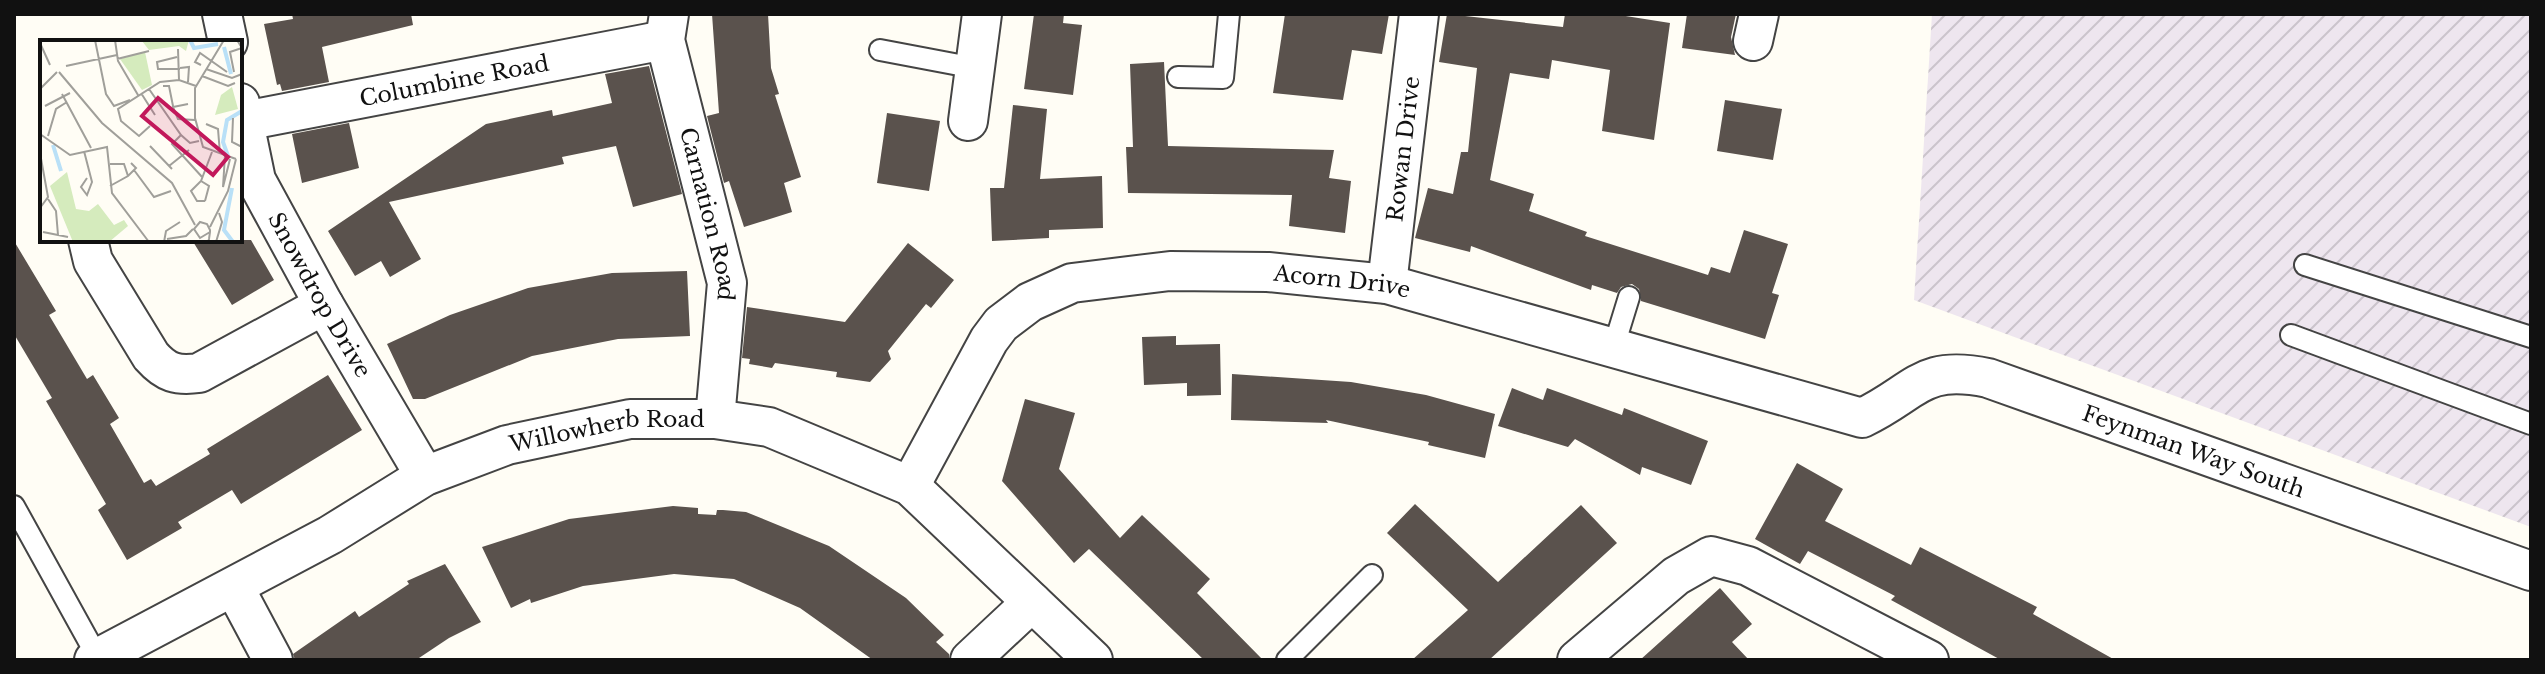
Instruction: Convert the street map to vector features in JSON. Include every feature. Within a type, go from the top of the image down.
[{"type":"street","points":[[222,14],[228,40]]},
{"type":"street","points":[[968,121],[982,14]]},
{"type":"street","name":"Rowan Drive","points":[[1387,284],[1419,14]]},
{"type":"street","name":"Columbine Road","points":[[242,112],[667,27]]},
{"type":"street","name":"Carnation Road","points":[[667,27],[727,283],[715,419]]},
{"type":"street","name":"Snowdrop Drive","points":[[242,112],[256,180],[324,305],[425,476]]},
{"type":"street","points":[[88,242],[93,261],[151,356],[163,370],[181,376],[199,373],[324,305]]},
{"type":"street","name":"Acorn Drive","points":[[910,486],[989,340],[1001,324],[1030,302],[1072,283],[1184,271],[1268,272],[1387,284],[1862,418]]},
{"type":"street","name":"Feynman Way South","points":[[1862,418],[1895,403],[1919,381],[1955,371],[1988,378],[2531,571]]},
{"type":"street","name":"Willowherb Road","points":[[96,659],[330,535],[425,476],[507,445],[630,419],[715,419],[769,427],[910,486],[1093,660]]},
{"type":"street","points":[[1577,660],[1676,576],[1711,556],[1748,566],[1929,660]]},
{"type":"street","points":[[234,587],[273,660]]},
{"type":"street","points":[[970,660],[1032,602]]},
{"type":"lane","points":[[1178,77],[1223,78],[1229,14]]},
{"type":"lane","points":[[880,50],[975,68]]},
{"type":"lane","points":[[2305,265],[2531,337]]},
{"type":"lane","points":[[1613,349],[1629,297]]},
{"type":"lane","points":[[2291,335],[2531,424]]},
{"type":"lane","points":[[14,506],[96,659]]},
{"type":"lane","points":[[1287,660],[1372,575]]},
{"type":"shaded area","points":[[1932,14],[2531,14],[2531,527],[1914,300]]},
{"type":"building","points":[[292,14],[411,14],[413,25],[322,47],[329,82],[282,91],[280,84],[277,85],[264,24],[293,19]]},
{"type":"building","points":[[712,14],[768,14],[771,68],[779,94],[775,95],[801,177],[784,183],[792,212],[744,227],[729,181],[724,183],[707,116],[719,113]]},
{"type":"building","points":[[1034,14],[1064,14],[1063,23],[1082,25],[1073,95],[1024,89]]},
{"type":"building","points":[[1285,14],[1389,14],[1382,54],[1352,50],[1343,100],[1273,93]]},
{"type":"building","points":[[1447,14],[1563,27],[1565,14],[1613,14],[1670,23],[1654,140],[1602,131],[1610,70],[1552,60],[1549,79],[1510,73],[1490,180],[1534,194],[1529,211],[1587,232],[1585,236],[1708,275],[1711,267],[1730,273],[1744,230],[1788,244],[1772,293],[1779,295],[1765,339],[1641,301],[1639,289],[1632,284],[1621,287],[1617,293],[1592,285],[1591,290],[1471,246],[1470,252],[1415,238],[1428,188],[1453,194],[1461,152],[1468,152],[1477,68],[1439,62]]},
{"type":"building","points":[[1687,14],[1736,14],[1731,37],[1735,55],[1682,48]]},
{"type":"building","points":[[1164,62],[1168,146],[1334,150],[1329,178],[1351,181],[1345,233],[1289,226],[1292,195],[1128,193],[1126,147],[1133,147],[1130,64]]},
{"type":"building","points":[[649,66],[682,194],[633,207],[616,146],[562,157],[564,164],[389,202],[421,259],[390,277],[381,261],[355,276],[328,231],[486,124],[552,110],[553,116],[612,103],[605,74]]},
{"type":"building","points":[[1725,100],[1782,109],[1773,160],[1717,151]]},
{"type":"building","points":[[1013,105],[1047,109],[1040,179],[1102,176],[1103,228],[1049,230],[1049,238],[992,241],[990,188],[1004,188]]},
{"type":"building","points":[[887,113],[940,121],[929,191],[877,183]]},
{"type":"building","points":[[349,123],[359,168],[302,183],[292,134]]},
{"type":"building","points":[[251,240],[274,280],[232,305],[193,242]]},
{"type":"building","points":[[14,241],[56,311],[49,315],[87,379],[93,375],[119,418],[110,424],[144,483],[151,479],[156,486],[210,454],[207,449],[328,375],[362,430],[241,504],[232,490],[178,522],[182,528],[127,560],[98,510],[106,504],[46,401],[52,398],[14,334]]},
{"type":"building","points":[[908,243],[954,280],[931,308],[926,304],[888,351],[891,359],[870,382],[836,377],[837,372],[775,363],[772,368],[749,364],[750,359],[742,358],[747,307],[845,322]]},
{"type":"building","points":[[687,271],[690,336],[618,339],[532,356],[425,399],[413,399],[387,344],[450,315],[528,288],[612,273]]},
{"type":"building","points":[[1176,336],[1176,345],[1220,344],[1221,395],[1187,396],[1187,383],[1144,385],[1142,337]]},
{"type":"building","points":[[1232,374],[1351,382],[1426,395],[1495,414],[1485,458],[1428,445],[1429,442],[1326,420],[1328,423],[1231,420]]},
{"type":"building","points":[[1512,388],[1543,400],[1547,388],[1622,415],[1624,408],[1708,441],[1691,485],[1642,467],[1640,475],[1575,439],[1568,447],[1498,426]]},
{"type":"building","points":[[1025,399],[1075,413],[1059,469],[1120,538],[1142,515],[1210,579],[1197,593],[1263,660],[1204,660],[1089,549],[1074,563],[1002,481]]},
{"type":"building","points":[[1797,463],[1843,489],[1825,521],[1911,565],[1920,547],[2037,607],[2033,614],[2115,660],[2001,660],[1891,600],[1895,596],[1808,551],[1800,564],[1755,539]]},
{"type":"building","points":[[1415,504],[1498,582],[1581,505],[1617,543],[1489,660],[1412,660],[1468,610],[1387,533]]},
{"type":"building","points":[[673,506],[698,508],[698,514],[716,515],[717,510],[746,512],[829,546],[906,598],[944,635],[936,642],[949,654],[949,660],[873,660],[800,608],[734,579],[674,574],[583,586],[531,603],[530,599],[511,608],[482,547],[569,519]]},
{"type":"building","points":[[445,564],[481,622],[416,660],[295,660],[293,654],[355,611],[359,617],[409,584],[407,581]]},
{"type":"building","points":[[1720,588],[1752,624],[1732,642],[1749,660],[1640,660]]}]
